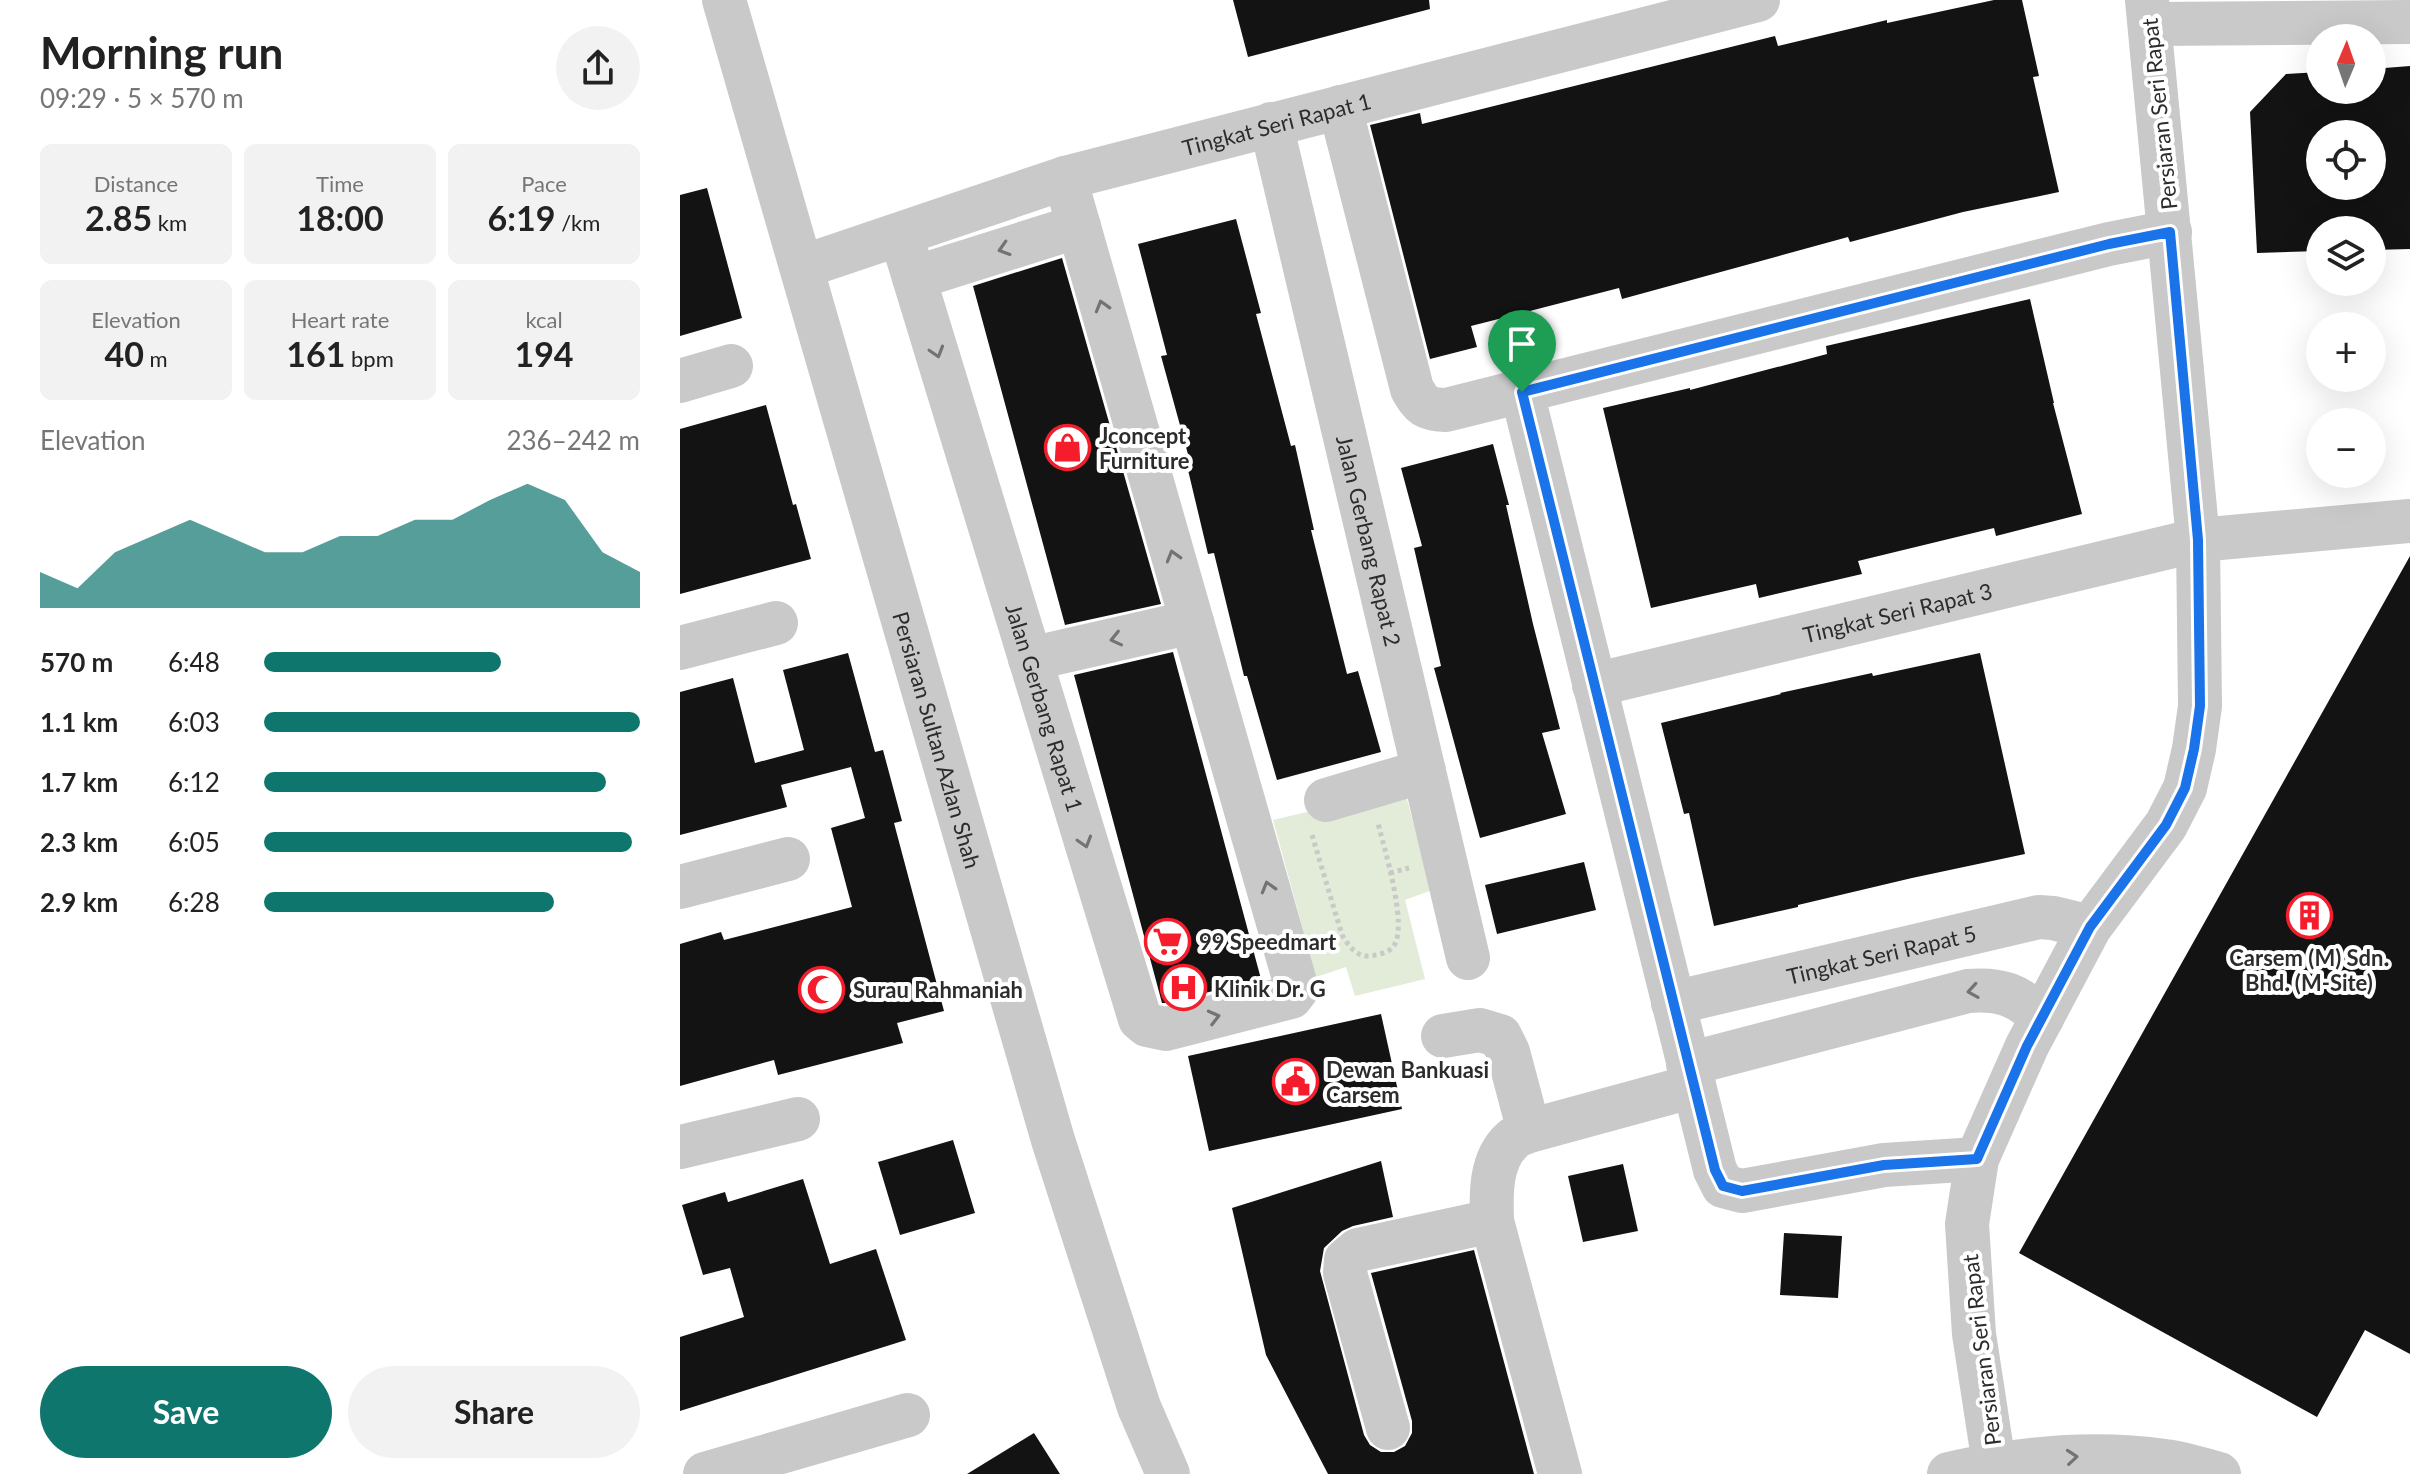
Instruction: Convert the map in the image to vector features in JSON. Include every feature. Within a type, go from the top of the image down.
[{"type":"street","name":"Tingkat Seri Rapat 1","points":[[811,264],[1065,178],[1758,0]]},
{"type":"street","points":[[2149,12],[2410,22]]},
{"type":"street","name":"Persiaran Seri Rapat","points":[[1998,1471],[1974,1334],[1967,1224],[1977,1159],[2042,1018],[2090,927],[2166,825],[2185,788],[2200,706],[2198,540],[2149,12]]},
{"type":"street","name":"Persiaran Sultan Azlan Shah","points":[[739,15],[811,264],[1053,1140],[1139,1407],[1168,1474]]},
{"type":"street","points":[[1340,107],[1412,389],[1422,405],[1435,410],[1522,392],[2093,248],[2170,232]]},
{"type":"street","name":"Jalan Gerbang Rapat 2","points":[[1271,124],[1468,958]]},
{"type":"street","points":[[1030,659],[1192,622],[1065,178]]},
{"type":"street","points":[[914,278],[1079,226]]},
{"type":"street","name":"Jalan Gerbang Rapat 1","points":[[901,235],[1140,1019],[1147,1025],[1166,1029],[1291,997],[1297,989],[1192,622]]},
{"type":"street","name":"Persiaran Sultan Azlan Shah","points":[[811,264],[922,621],[1152,1388],[1187,1474]]},
{"type":"street","points":[[680,381],[731,366]]},
{"type":"street","points":[[1522,392],[1715,1170],[1723,1186],[1742,1191],[1884,1165],[1977,1159]]},
{"type":"street","name":"Tingkat Seri Rapat 3","points":[[1594,685],[2198,540],[2410,521]]},
{"type":"street","points":[[680,648],[776,623]]},
{"type":"street","points":[[1318,815],[1424,771]]},
{"type":"street","points":[[680,887],[788,859]]},
{"type":"street","name":"Tingkat Seri Rapat 5","points":[[1673,1003],[2039,917],[2090,927]]},
{"type":"street","points":[[1560,1474],[1492,1221],[1491,1190],[1498,1160],[1512,1139],[1691,1075],[1968,991],[1991,989],[2025,1001],[2042,1018]]},
{"type":"street","points":[[1443,1036],[1480,1030],[1500,1036],[1508,1052],[1529,1131]]},
{"type":"street","points":[[680,1147],[798,1119]]},
{"type":"street","points":[[1388,1428],[1345,1273],[1346,1260],[1358,1250],[1492,1221]]},
{"type":"street","points":[[705,1474],[908,1415]]},
{"type":"street","points":[[1949,1474],[1998,1471],[2090,1455],[2166,1461],[2219,1474]]},
{"type":"path","points":[[1318,815],[1342,935],[1350,948],[1363,957],[1380,955],[1393,947],[1399,931],[1398,910],[1375,815]]},
{"type":"green space","points":[[1404,789],[1432,890],[1405,900],[1425,979],[1355,996],[1346,967],[1316,977],[1273,820]]},
{"type":"building","points":[[1233,0],[1429,0],[1430,9],[1248,57]]},
{"type":"building","points":[[1994,0],[2022,0],[2039,76],[2033,77],[2059,192],[1963,212],[1850,242],[1848,237],[1622,299],[1619,288],[1471,326],[1477,347],[1430,359],[1370,125],[1420,113],[1422,124],[1775,36],[1778,46],[1887,20],[1887,23]]},
{"type":"building","points":[[2410,66],[2410,249],[2386,250],[2386,216],[2306,216],[2306,251],[2257,253],[2250,112],[2286,74],[2306,73],[2306,104],[2386,104],[2386,68]]},
{"type":"building","points":[[707,188],[742,318],[680,336],[680,195]]},
{"type":"building","points":[[1236,219],[1261,313],[1256,314],[1291,446],[1295,445],[1314,530],[1311,530],[1347,674],[1358,671],[1381,752],[1277,780],[1247,676],[1244,676],[1214,553],[1208,554],[1188,470],[1192,469],[1161,356],[1167,355],[1138,244]]},
{"type":"building","points":[[1062,258],[1161,604],[1065,625],[973,286]]},
{"type":"building","points":[[2030,299],[2082,514],[1996,536],[1994,528],[1858,561],[1862,574],[1759,598],[1756,584],[1651,608],[1603,408],[1690,390],[1827,354],[1826,346]]},
{"type":"building","points":[[766,405],[811,559],[680,594],[680,429]]},
{"type":"building","points":[[1493,444],[1560,729],[1542,733],[1566,814],[1480,838],[1434,668],[1441,666],[1414,548],[1422,546],[1401,468]]},
{"type":"building","name":"Carsem (M) Sdn. Bhd. (M-Site)","points":[[2410,556],[2410,1354],[2365,1330],[2317,1417],[2019,1253]]},
{"type":"building","points":[[1173,652],[1261,979],[1162,1003],[1074,675]]},
{"type":"building","points":[[848,653],[875,752],[883,750],[902,821],[894,823],[944,1011],[897,1023],[903,1043],[778,1075],[774,1060],[680,1086],[680,944],[721,932],[724,940],[852,907],[831,828],[865,818],[851,767],[781,785],[787,807],[680,835],[680,692],[733,678],[755,763],[804,750],[783,670]]},
{"type":"building","points":[[1980,653],[2025,854],[1714,926],[1689,813],[1684,814],[1661,723],[1780,693]]},
{"type":"building","points":[[1584,862],[1596,910],[1497,934],[1485,885]]},
{"type":"building","name":"Dewan Bankuasi Carsem","points":[[1381,1014],[1402,1109],[1209,1151],[1188,1056]]},
{"type":"building","points":[[953,1140],[975,1213],[900,1235],[878,1162]]},
{"type":"building","points":[[1381,1161],[1393,1217],[1342,1231],[1324,1248],[1320,1271],[1364,1435],[1370,1445],[1381,1452],[1394,1452],[1405,1446],[1412,1433],[1412,1421],[1371,1273],[1474,1250],[1534,1474],[1328,1474],[1266,1355],[1232,1208]]},
{"type":"building","points":[[1623,1164],[1638,1231],[1583,1242],[1568,1176]]},
{"type":"building","points":[[803,1179],[830,1264],[876,1249],[906,1340],[680,1411],[680,1337],[744,1317],[730,1268],[703,1275],[682,1205],[725,1192],[728,1202]]},
{"type":"building","points":[[1784,1233],[1842,1236],[1838,1298],[1780,1295]]},
{"type":"building","points":[[1034,1433],[1060,1474],[967,1474]]},
{"type":"place","name":"Jconcept Furniture","points":[[1068,448]]},
{"type":"place","name":"Carsem (M) Sdn. Bhd. (M-Site)","points":[[2309,916]]},
{"type":"place","name":"99 Speedmart","points":[[1168,941]]},
{"type":"place","name":"Klinik Dr. G","points":[[1183,988]]},
{"type":"place","name":"Surau Rahmaniah","points":[[822,989]]},
{"type":"place","name":"Dewan Bankuasi Carsem","points":[[1295,1082]]},
{"type":"route","points":[[2170,232],[2198,540],[2200,706],[2194,749],[2185,788],[2166,825],[2090,927],[2027,1046],[1977,1159],[1884,1165],[1742,1191],[1723,1186],[1715,1170],[1522,392],[2109,244],[2170,232]]}]
